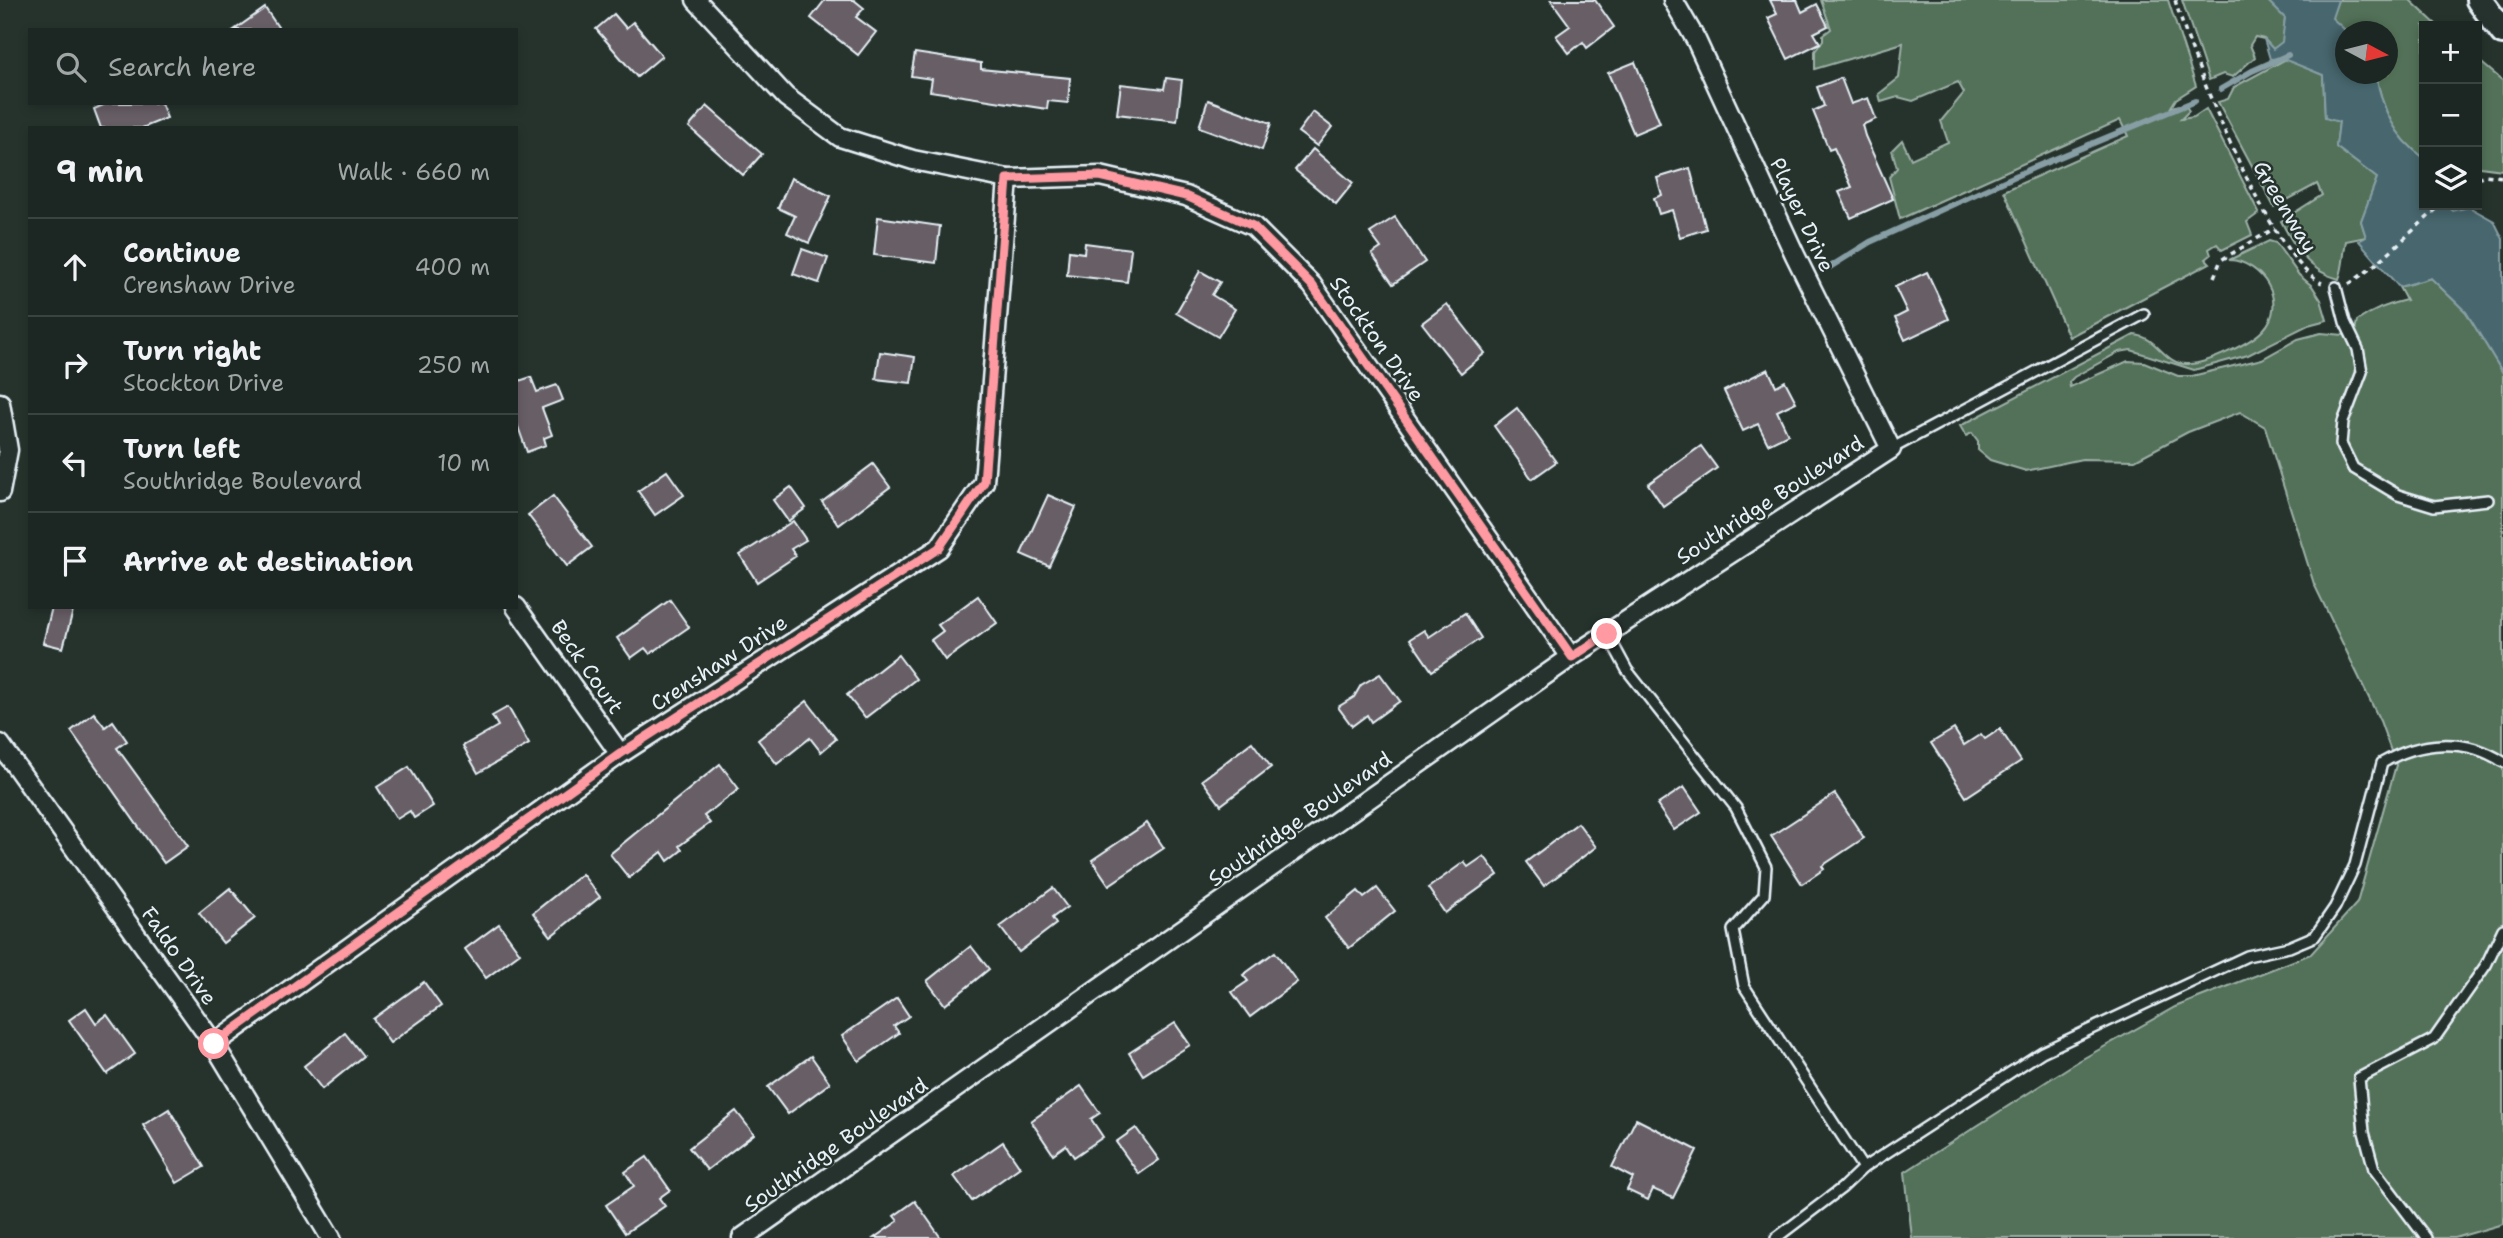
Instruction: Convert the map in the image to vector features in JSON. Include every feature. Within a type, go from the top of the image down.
[{"type":"street","name":"Stockton Drive","points":[[696,0],[786,97],[840,137],[914,160],[1007,179],[1100,176],[1186,196],[1253,226],[1312,285],[1572,657]]},
{"type":"street","name":"Player Drive","points":[[1673,0],[1696,40],[1795,256],[1891,449]]},
{"type":"street","points":[[2479,0],[2503,32]]},
{"type":"street","name":"Crenshaw Drive","points":[[214,1044],[620,754],[939,548],[984,482],[1007,179]]},
{"type":"street","points":[[0,403],[8,450],[0,492]]},
{"type":"street","name":"Southridge Boulevard","points":[[742,1238],[1572,657],[1891,449]]},
{"type":"street","name":"Beck Court","points":[[517,609],[620,754]]},
{"type":"street","name":"Faldo Drive","points":[[0,744],[214,1044],[331,1238]]},
{"type":"lane","points":[[2336,288],[2345,322],[2358,349],[2361,372],[2343,422],[2341,444],[2353,468],[2398,495],[2434,506],[2488,500]]},
{"type":"lane","points":[[1891,449],[2144,314]]},
{"type":"lane","points":[[1607,634],[1627,670],[1736,808],[1766,867],[1764,895],[1733,930],[1744,986],[1863,1168]]},
{"type":"lane","points":[[1776,1238],[1842,1188],[1863,1168],[2042,1052],[2247,956],[2290,947],[2315,936],[2335,907],[2355,865],[2382,763],[2401,752],[2447,743],[2486,751],[2503,762]]},
{"type":"lane","points":[[2426,1238],[2374,1169],[2364,1132],[2359,1078],[2434,1039],[2486,965],[2503,929]]},
{"type":"path","name":"Greenway","points":[[2175,0],[2208,96],[2275,228],[2309,275],[2336,288]]},
{"type":"path","points":[[2482,176],[2503,177]]},
{"type":"path","points":[[2336,288],[2347,285],[2374,266],[2436,210]]},
{"type":"path","points":[[2214,277],[2221,260],[2275,228]]},
{"type":"green space","points":[[1821,0],[2168,0],[2196,86],[2176,99],[2171,107],[2185,104],[2189,111],[2181,119],[2194,117],[2206,109],[2259,213],[2247,222],[2252,235],[2222,250],[2217,244],[2209,249],[2211,255],[2206,259],[2210,263],[2069,337],[2004,191],[2128,136],[2120,120],[1900,219],[1889,177],[1897,168],[1892,150],[1902,140],[1911,159],[1948,142],[1941,121],[1964,93],[1958,82],[1913,101],[1898,97],[1881,102],[1879,94],[1899,78],[1903,43],[1815,69],[1815,51],[1823,40],[1823,35],[1831,29]]},
{"type":"green space","points":[[2182,0],[2267,0],[2285,18],[2283,42],[2273,49],[2264,39],[2255,37],[2250,45],[2255,57],[2233,77],[2223,74],[2209,80]]},
{"type":"green space","points":[[2338,0],[2410,0],[2433,21],[2419,21],[2419,154],[2405,141],[2391,121],[2378,84],[2398,84],[2398,21],[2335,21],[2331,18]]},
{"type":"green space","points":[[2286,59],[2323,75],[2325,117],[2339,122],[2336,147],[2377,178],[2361,221],[2366,237],[2346,241],[2339,279],[2319,270],[2304,257],[2281,221],[2322,195],[2317,184],[2274,207],[2218,102],[2228,99],[2234,87]]},
{"type":"green space","points":[[2482,63],[2503,81],[2503,170],[2482,167]]},
{"type":"green space","points":[[2269,241],[2276,243],[2299,275],[2312,286],[2321,300],[2327,320],[2308,325],[2248,355],[2194,370],[2131,350],[2119,352],[2074,377],[2069,382],[2070,387],[2128,361],[2144,362],[2178,376],[2192,376],[2262,359],[2298,339],[2321,333],[2344,335],[2355,330],[2357,321],[2369,314],[2406,300],[2399,287],[2431,278],[2466,312],[2503,373],[2503,1224],[2455,1238],[1912,1238],[1905,1172],[2077,1062],[2175,1007],[2311,954],[2357,903],[2396,765],[2380,721],[2314,584],[2265,427],[2240,412],[2188,432],[2135,460],[2082,459],[2026,471],[1990,460],[1978,450],[1978,441],[1972,433],[1966,436],[1960,426],[2134,335],[2149,340],[2173,360],[2189,364],[2217,357],[2249,341],[2263,330],[2270,319],[2272,296],[2261,275],[2241,262],[2229,260]]},
{"type":"water","points":[[2267,0],[2338,0],[2332,18],[2335,21],[2335,84],[2378,84],[2391,121],[2405,141],[2419,154],[2419,210],[2474,210],[2494,221],[2503,239],[2503,373],[2466,312],[2431,278],[2399,287],[2359,241],[2366,237],[2361,221],[2377,178],[2336,147],[2339,122],[2325,118],[2323,75],[2281,58],[2270,59],[2264,39],[2273,49],[2282,42],[2285,18]]},
{"type":"building","points":[[825,0],[854,0],[864,8],[856,17],[876,32],[858,55],[811,18]]},
{"type":"building","points":[[1551,0],[1595,0],[1614,27],[1587,48],[1583,42],[1569,53],[1556,36],[1570,26]]},
{"type":"building","points":[[1770,0],[1797,0],[1802,12],[1817,4],[1828,26],[1814,33],[1820,43],[1788,59],[1768,18],[1777,14]]},
{"type":"building","points":[[265,8],[279,28],[237,28]]},
{"type":"building","points":[[614,14],[626,28],[633,22],[662,56],[637,77],[596,29]]},
{"type":"building","points":[[915,53],[981,63],[981,69],[1070,78],[1068,103],[1048,101],[1047,109],[930,91],[932,79],[911,76]]},
{"type":"building","points":[[1635,62],[1660,123],[1634,134],[1608,73]]},
{"type":"building","points":[[1166,78],[1182,80],[1177,121],[1117,114],[1121,84],[1164,89]]},
{"type":"building","points":[[1841,78],[1851,104],[1868,98],[1876,119],[1862,125],[1893,199],[1851,218],[1839,192],[1852,187],[1834,148],[1829,150],[1813,111],[1824,106],[1817,87]]},
{"type":"building","points":[[1208,100],[1271,123],[1262,150],[1199,127]]},
{"type":"building","points":[[103,105],[162,105],[167,118],[147,126],[100,126],[94,109]]},
{"type":"building","points":[[707,106],[762,154],[743,175],[689,127]]},
{"type":"building","points":[[1313,112],[1332,127],[1317,146],[1298,132]]},
{"type":"building","points":[[1313,149],[1353,183],[1336,204],[1295,170]]},
{"type":"building","points":[[1690,168],[1706,229],[1680,237],[1672,210],[1659,214],[1654,198],[1662,195],[1657,178]]},
{"type":"building","points":[[791,178],[831,196],[809,243],[787,233],[795,216],[778,208]]},
{"type":"building","points":[[878,217],[940,226],[936,263],[874,255]]},
{"type":"building","points":[[1395,217],[1425,262],[1393,284],[1372,254],[1381,248],[1370,233]]},
{"type":"building","points":[[1085,243],[1131,249],[1127,282],[1067,275],[1069,251],[1084,253]]},
{"type":"building","points":[[802,249],[828,258],[819,283],[793,274]]},
{"type":"building","points":[[1200,271],[1220,282],[1212,295],[1235,309],[1218,337],[1176,313]]},
{"type":"building","points":[[1927,272],[1949,319],[1905,340],[1895,318],[1907,312],[1895,287]]},
{"type":"building","points":[[1447,304],[1485,353],[1461,373],[1422,323]]},
{"type":"building","points":[[880,352],[915,357],[911,383],[876,379]]},
{"type":"building","points":[[1768,369],[1776,386],[1785,381],[1796,402],[1777,411],[1788,434],[1768,444],[1758,424],[1743,431],[1724,391]]},
{"type":"building","points":[[531,377],[537,392],[557,385],[563,400],[542,408],[552,435],[544,438],[546,445],[527,452],[518,427],[518,381]]},
{"type":"building","points":[[1517,408],[1556,462],[1532,479],[1494,426]]},
{"type":"building","points":[[1701,446],[1717,468],[1663,506],[1648,484]]},
{"type":"building","points":[[873,464],[890,487],[839,525],[822,502]]},
{"type":"building","points":[[667,471],[684,495],[655,515],[638,491]]},
{"type":"building","points":[[791,487],[806,508],[788,521],[773,500]]},
{"type":"building","points":[[1048,495],[1076,507],[1049,566],[1021,554]]},
{"type":"building","points":[[553,496],[592,547],[567,566],[528,515]]},
{"type":"building","points":[[793,521],[806,540],[791,549],[796,556],[757,582],[740,555]]},
{"type":"building","points":[[978,596],[997,623],[945,660],[931,640],[943,631],[938,625]]},
{"type":"building","points":[[670,600],[689,627],[650,654],[645,648],[631,658],[617,638]]},
{"type":"building","points":[[52,609],[73,609],[63,648],[43,643]]},
{"type":"building","points":[[1465,613],[1481,638],[1432,671],[1410,639],[1424,630],[1429,637]]},
{"type":"building","points":[[898,655],[916,679],[865,718],[847,695]]},
{"type":"building","points":[[1380,674],[1400,701],[1371,722],[1367,715],[1352,726],[1338,707],[1354,697],[1361,685]]},
{"type":"building","points":[[807,701],[836,739],[821,752],[810,738],[777,764],[758,740]]},
{"type":"building","points":[[508,707],[529,744],[478,773],[463,746],[498,726],[492,716]]},
{"type":"building","points":[[94,713],[105,727],[113,721],[127,741],[117,748],[188,846],[164,863],[71,731]]},
{"type":"building","points":[[1954,729],[1964,745],[1981,734],[1985,739],[2000,729],[2021,761],[1966,797],[1931,743]]},
{"type":"building","points":[[1252,742],[1271,767],[1221,805],[1202,780]]},
{"type":"building","points":[[720,764],[739,789],[704,816],[710,823],[679,846],[682,850],[668,861],[662,852],[629,878],[610,854]]},
{"type":"building","points":[[409,767],[433,806],[414,818],[410,811],[397,819],[377,787]]},
{"type":"building","points":[[1684,787],[1701,812],[1674,830],[1657,805]]},
{"type":"building","points":[[1835,794],[1864,838],[1822,866],[1824,869],[1802,884],[1771,836]]},
{"type":"building","points":[[1147,823],[1164,848],[1109,885],[1092,860]]},
{"type":"building","points":[[1578,823],[1596,847],[1544,886],[1526,862]]},
{"type":"building","points":[[1484,856],[1498,875],[1445,913],[1428,888],[1464,862],[1468,867]]},
{"type":"building","points":[[582,874],[600,897],[551,936],[533,913]]},
{"type":"building","points":[[230,888],[255,918],[223,943],[199,913]]},
{"type":"building","points":[[1053,888],[1067,907],[1052,918],[1056,924],[1019,952],[1000,927]]},
{"type":"building","points":[[1377,888],[1395,911],[1349,948],[1325,918],[1358,891],[1364,898]]},
{"type":"building","points":[[499,924],[520,953],[486,978],[465,949]]},
{"type":"building","points":[[971,946],[989,969],[945,1005],[927,981]]},
{"type":"building","points":[[1275,952],[1297,982],[1250,1017],[1232,992],[1248,981],[1243,975]]},
{"type":"building","points":[[424,982],[441,1006],[390,1043],[373,1019]]},
{"type":"building","points":[[897,998],[909,1016],[894,1026],[899,1033],[859,1061],[842,1036]]},
{"type":"building","points":[[86,1008],[96,1023],[107,1015],[135,1054],[107,1074],[69,1020]]},
{"type":"building","points":[[1175,1023],[1190,1045],[1143,1075],[1129,1053]]},
{"type":"building","points":[[345,1033],[363,1056],[322,1089],[304,1066]]},
{"type":"building","points":[[811,1056],[830,1083],[788,1114],[768,1087]]},
{"type":"building","points":[[1081,1086],[1100,1113],[1091,1119],[1103,1137],[1074,1157],[1066,1145],[1053,1154],[1031,1121]]},
{"type":"building","points":[[169,1109],[204,1167],[177,1183],[143,1125]]},
{"type":"building","points":[[736,1111],[754,1134],[707,1170],[689,1148]]},
{"type":"building","points":[[1636,1119],[1697,1150],[1673,1198],[1653,1189],[1648,1200],[1627,1190],[1633,1178],[1612,1167]]},
{"type":"building","points":[[1136,1128],[1159,1160],[1139,1174],[1116,1142]]},
{"type":"building","points":[[1003,1142],[1020,1167],[972,1201],[954,1176]]},
{"type":"building","points":[[647,1157],[670,1190],[659,1198],[665,1206],[625,1233],[606,1205],[634,1186],[625,1172]]},
{"type":"building","points":[[915,1201],[941,1238],[874,1238],[898,1221],[894,1216]]},
{"type":"waterway","points":[[2221,89],[2288,55]]},
{"type":"waterway","points":[[1830,267],[1870,242],[2033,168],[2195,101]]},
{"type":"route","points":[[214,1044],[620,754],[939,548],[984,482],[1007,179],[1100,176],[1186,196],[1253,226],[1312,285],[1572,657],[1607,634]]}]
